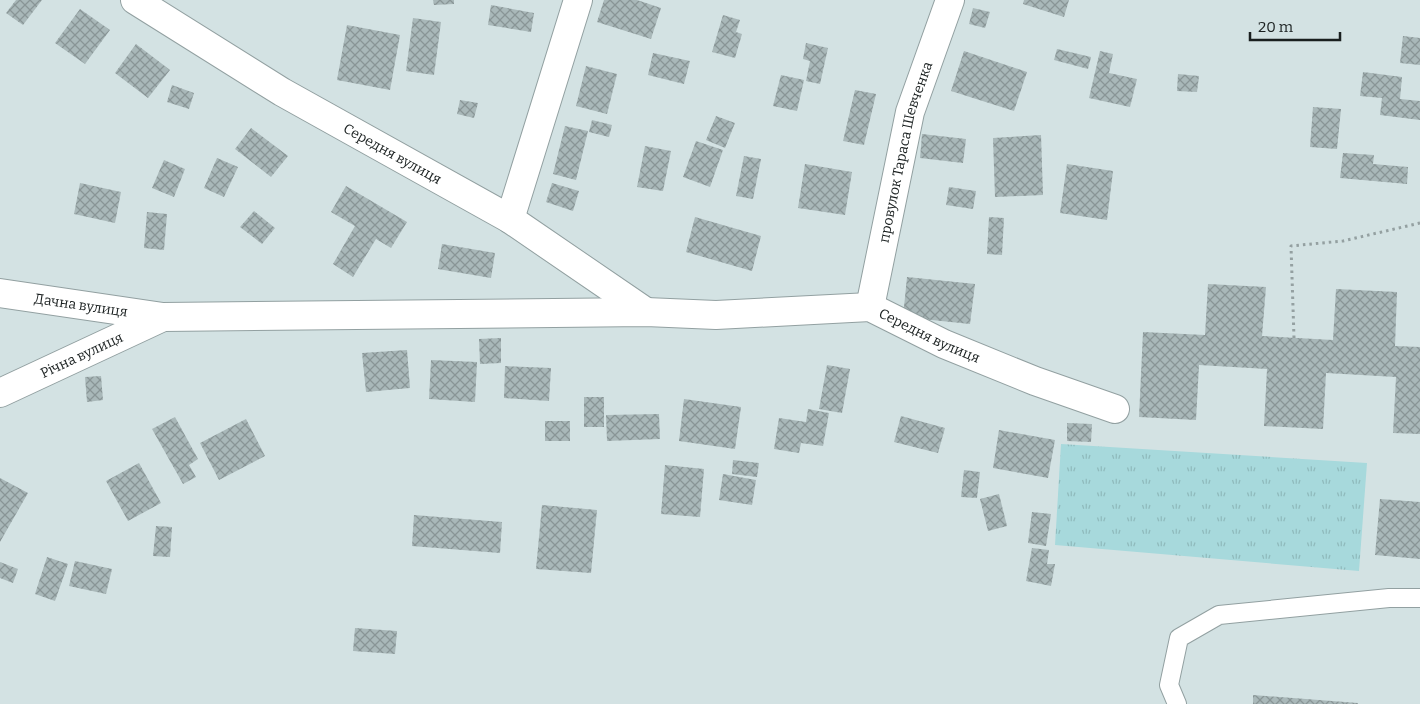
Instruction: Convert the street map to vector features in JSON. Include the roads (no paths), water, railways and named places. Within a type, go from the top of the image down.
[{"type":"street","name":"Середня вулиця","points":[[135,0],[282,92],[510,219],[646,312]]},
{"type":"street","points":[[510,219],[578,0]]},
{"type":"street","name":"провулок Тараса Шевченка","points":[[870,307],[910,112],[950,0]]},
{"type":"street","name":"Дачна вулиця","points":[[0,293],[163,317]]},
{"type":"street","name":"Середня вулиця","points":[[163,317],[646,312],[716,315],[870,307],[944,344],[1035,381],[1115,408]]},
{"type":"street","name":"Річна вулиця","points":[[0,393],[163,317]]},
{"type":"lane","points":[[1177,704],[1169,685],[1179,638],[1219,614],[1389,598],[1420,598]]}]
